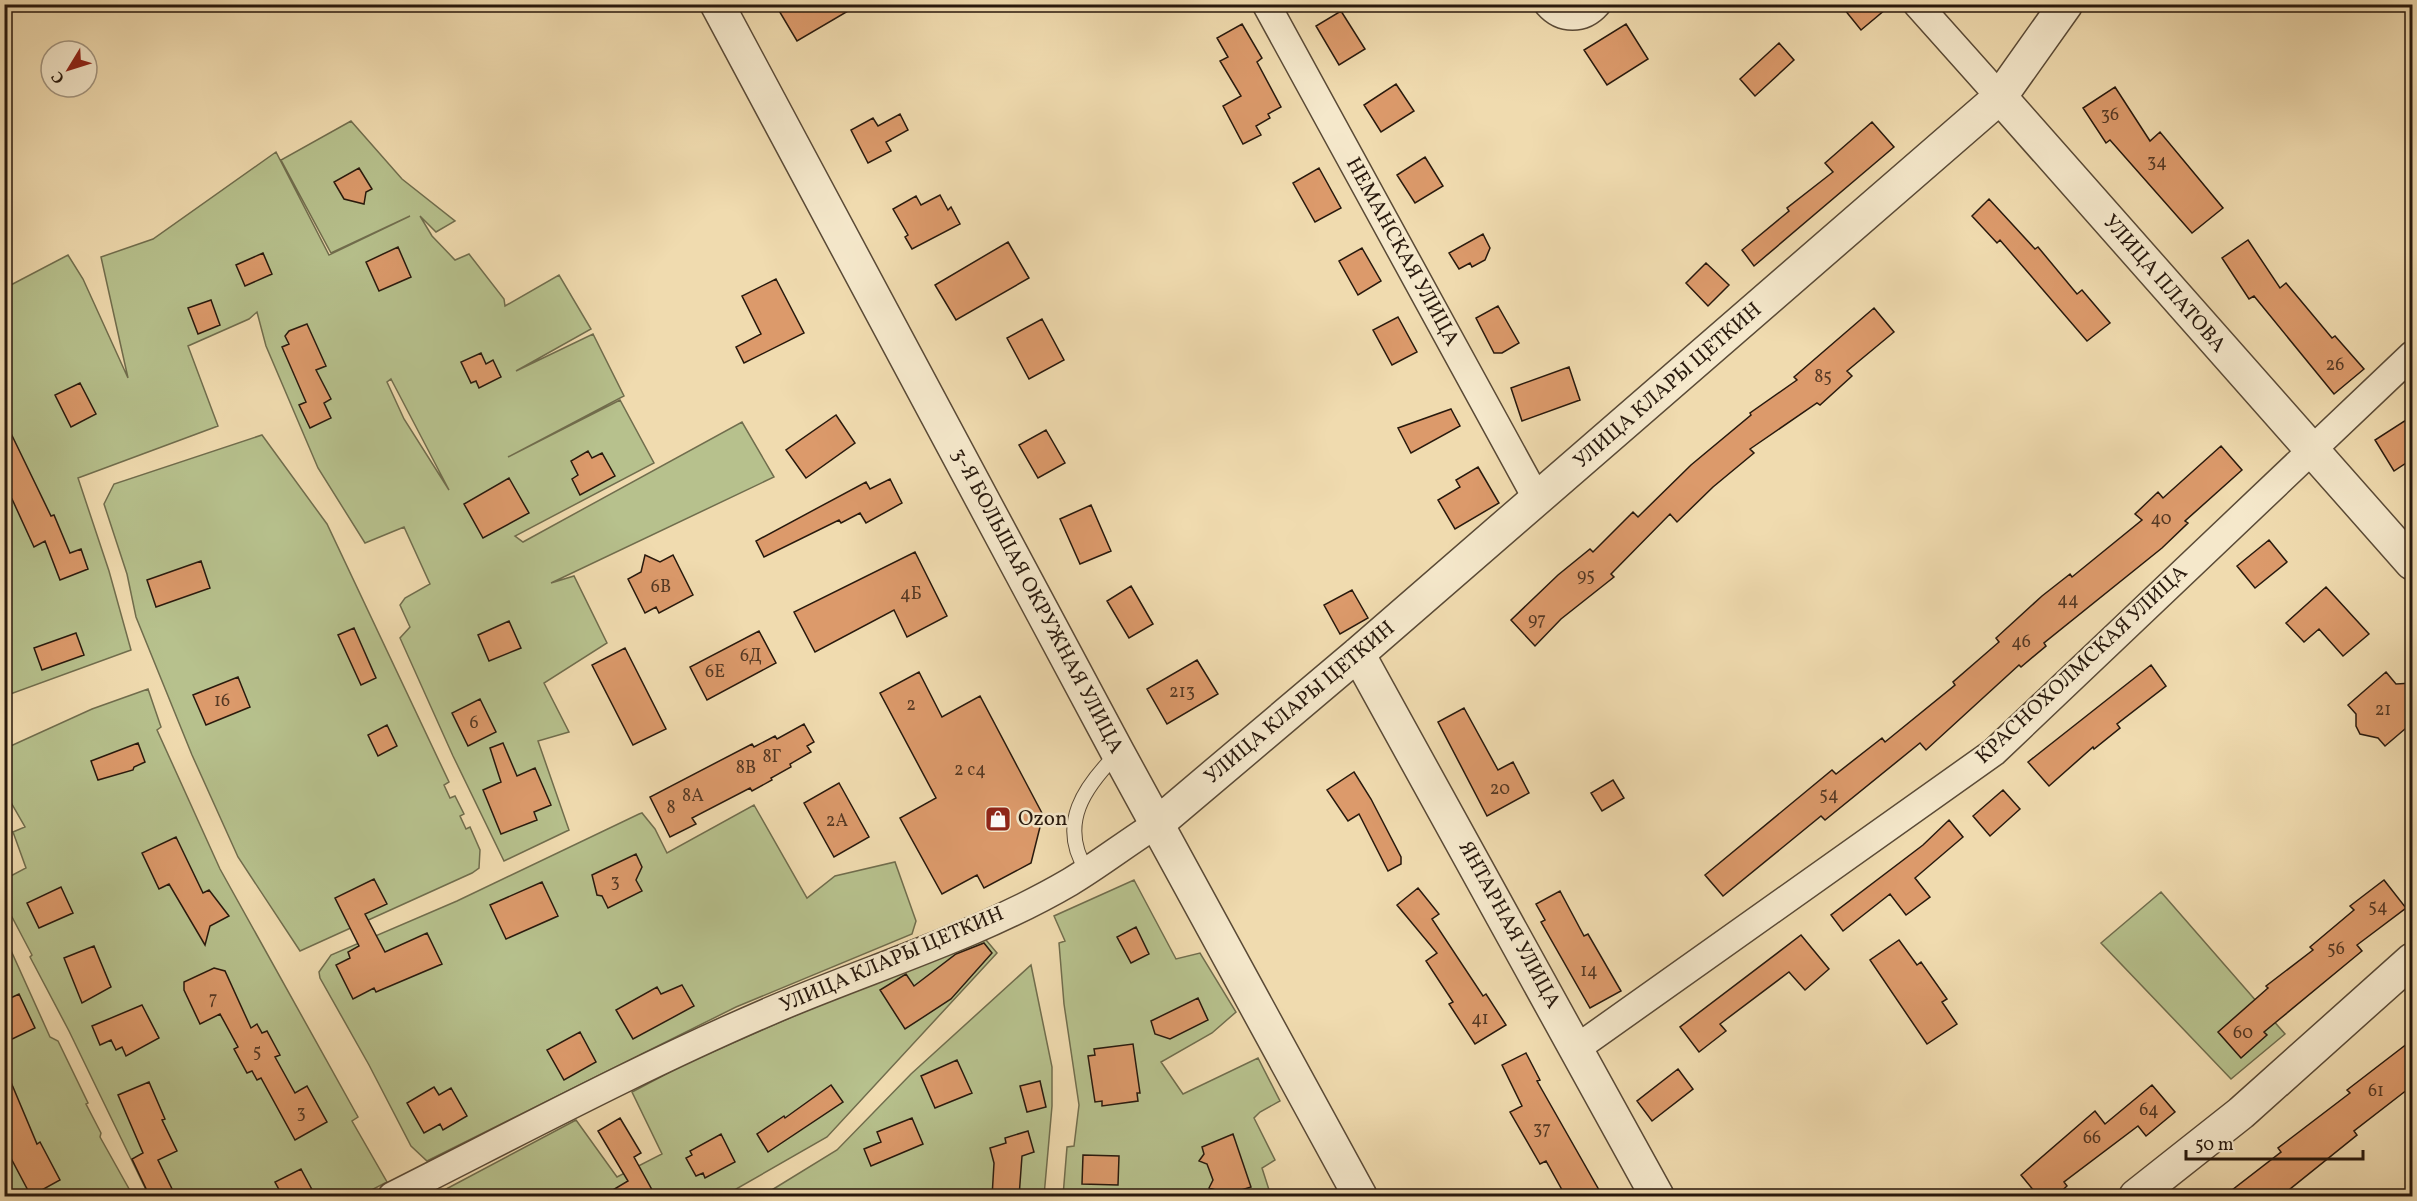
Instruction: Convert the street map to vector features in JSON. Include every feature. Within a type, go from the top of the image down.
[{"type":"street","name":"3-Я БОЛЬШАЯ ОКРУЖНАЯ УЛИЦА","points":[[717,4],[1118,753],[1360,1197]]},
{"type":"street","name":"НЕМАНСКАЯ УЛИЦА","points":[[1266,4],[1538,499]]},
{"type":"street","points":[[1548,4],[1565,16],[1575,17],[1587,13],[1597,4]]},
{"type":"street","name":"УЛИЦА ПЛАТОВА","points":[[1917,4],[2412,563]]},
{"type":"street","name":"УЛИЦА КЛАРЫ ЦЕТКИН","points":[[392,1197],[558,1112],[770,1011],[919,952],[1006,913],[1087,871],[1157,824],[1538,499],[2000,97],[2066,4]]},
{"type":"street","name":"КРАСНОХОЛМСКАЯ УЛИЦА","points":[[1577,1048],[1994,752],[2405,365],[2412,355]]},
{"type":"street","name":"ЯНТАРНАЯ УЛИЦА","points":[[1358,654],[1658,1197]]},
{"type":"street","points":[[2136,1197],[2241,1113],[2412,960]]},
{"type":"lane","points":[[1087,871],[1077,856],[1075,815],[1092,779],[1118,753]]},
{"type":"green space","points":[[351,121],[402,179],[455,221],[436,232],[420,216],[432,236],[455,260],[469,254],[504,299],[505,306],[559,275],[591,329],[516,371],[593,334],[624,396],[508,457],[620,400],[654,463],[515,536],[523,542],[742,422],[774,477],[551,583],[574,576],[607,643],[544,683],[569,732],[538,741],[569,830],[504,861],[453,756],[400,638],[410,627],[400,605],[405,598],[430,584],[404,527],[365,543],[318,468],[266,346],[257,312],[249,319],[188,346],[218,426],[78,478],[109,571],[131,650],[5,696],[5,288],[68,255],[83,279],[128,378],[101,257],[153,239],[276,152],[329,255],[410,216],[331,253],[281,160]],"holes":[[[391,379],[449,490],[404,419],[387,382]]]},
{"type":"green space","points":[[262,435],[327,524],[449,782],[444,785],[450,798],[455,796],[464,814],[460,816],[466,829],[470,827],[480,850],[479,868],[472,873],[300,951],[238,857],[192,755],[136,617],[127,574],[104,504],[114,484]]},
{"type":"green space","points":[[148,689],[161,727],[157,730],[220,869],[358,1117],[352,1121],[387,1182],[360,1196],[149,1196],[69,1031],[30,957],[32,955],[12,917],[5,921],[5,879],[26,868],[13,832],[25,827],[5,792],[4,749],[92,709]]},
{"type":"green space","points":[[754,805],[807,898],[835,876],[895,862],[916,921],[912,934],[736,1007],[427,1161],[411,1146],[320,978],[319,972],[331,955],[457,901],[639,814],[642,813],[655,829],[667,853]]},
{"type":"green space","points":[[1134,880],[1176,959],[1200,953],[1236,1012],[1212,1033],[1161,1062],[1183,1094],[1258,1058],[1280,1101],[1254,1118],[1275,1160],[1262,1168],[1271,1196],[1063,1196],[1067,1147],[1074,1146],[1079,1105],[1064,1004],[1059,943],[1065,941],[1054,916]]},
{"type":"green space","points":[[2161,892],[2285,1034],[2231,1079],[2101,943]]},
{"type":"green space","points":[[981,934],[997,953],[827,1137],[724,1196],[433,1196],[576,1120],[617,1177],[662,1154],[632,1092],[685,1064]]},
{"type":"green space","points":[[4,935],[50,1037],[58,1041],[88,1103],[86,1104],[101,1133],[100,1137],[133,1196],[5,1196]]},
{"type":"green space","points":[[1031,965],[1052,1067],[1052,1106],[1044,1196],[762,1196],[837,1150],[911,1074]]},
{"type":"building","points":[[775,4],[860,4],[797,41]]},
{"type":"building","points":[[1840,4],[1892,4],[1861,30]]},
{"type":"building","points":[[1341,11],[1365,49],[1339,65],[1316,26]]},
{"type":"building","points":[[1242,24],[1262,58],[1257,62],[1281,107],[1268,114],[1270,118],[1256,126],[1261,135],[1243,144],[1223,106],[1241,96],[1220,61],[1228,57],[1217,38]]},
{"type":"building","points":[[1626,24],[1648,59],[1607,85],[1584,50]]},
{"type":"building","points":[[1779,43],[1794,60],[1755,96],[1740,79]]},
{"type":"building","points":[[1396,84],[1414,111],[1381,132],[1364,105]]},
{"type":"building","points":[[2115,87],[2150,141],[2160,132],[2223,208],[2192,233],[2110,140],[2106,143],[2083,108]]},
{"type":"building","points":[[900,114],[908,130],[886,142],[891,151],[868,163],[851,130],[873,118],[878,126]]},
{"type":"building","points":[[1872,122],[1894,147],[1754,266],[1742,250],[1789,211],[1787,208],[1833,172],[1825,163]]},
{"type":"building","points":[[1425,157],[1443,186],[1415,203],[1397,175]]},
{"type":"building","points":[[359,168],[372,189],[366,192],[364,204],[344,199],[334,182]]},
{"type":"building","points":[[1319,168],[1341,208],[1315,222],[1293,183]]},
{"type":"building","points":[[940,195],[948,210],[951,207],[960,224],[912,249],[905,237],[908,235],[893,209],[916,196],[921,205]]},
{"type":"building","points":[[1989,199],[2035,249],[2038,247],[2077,294],[2082,290],[2110,323],[2087,341],[2000,240],[1997,243],[1972,216]]},
{"type":"building","points":[[1483,234],[1490,248],[1485,260],[1472,267],[1470,263],[1459,269],[1449,253]]},
{"type":"building","points":[[2248,240],[2280,288],[2286,283],[2332,338],[2335,336],[2364,369],[2334,394],[2254,296],[2249,299],[2222,258]]},
{"type":"building","points":[[1008,242],[1029,278],[956,320],[935,285]]},
{"type":"building","points":[[398,247],[411,277],[379,291],[366,262]]},
{"type":"building","points":[[1362,248],[1381,281],[1358,295],[1339,261]]},
{"type":"building","points":[[263,253],[272,274],[245,286],[236,265]]},
{"type":"building","points":[[1706,263],[1729,285],[1708,306],[1686,283]]},
{"type":"building","points":[[776,279],[804,333],[744,363],[736,347],[761,334],[742,296]]},
{"type":"building","points":[[211,300],[220,325],[198,334],[188,308]]},
{"type":"building","points":[[1498,306],[1519,343],[1502,353],[1494,353],[1476,318]]},
{"type":"building","points":[[1874,308],[1894,332],[1847,371],[1852,376],[1820,405],[1817,403],[1750,449],[1754,453],[1713,487],[1677,522],[1670,514],[1611,574],[1614,577],[1561,619],[1535,646],[1511,620],[1558,575],[1590,549],[1593,552],[1633,512],[1638,517],[1691,465],[1751,415],[1750,413],[1797,380],[1794,377]]},
{"type":"building","points":[[1398,317],[1417,352],[1392,365],[1373,330]]},
{"type":"building","points":[[1042,319],[1064,360],[1029,379],[1007,338]]},
{"type":"building","points":[[307,324],[326,366],[316,370],[331,399],[324,403],[331,418],[310,428],[299,405],[306,402],[282,347],[289,344],[285,336],[289,331]]},
{"type":"building","points":[[481,353],[486,364],[493,360],[501,377],[479,388],[476,381],[471,383],[461,362]]},
{"type":"building","points":[[1569,367],[1580,400],[1522,421],[1511,388]]},
{"type":"building","points":[[80,383],[96,414],[71,427],[55,395]]},
{"type":"building","points":[[1451,409],[1460,426],[1411,453],[1398,428]]},
{"type":"building","points":[[836,415],[855,443],[806,478],[786,450]]},
{"type":"building","points":[[4,419],[51,516],[54,515],[70,553],[81,549],[88,569],[60,580],[45,541],[34,547],[12,499],[4,503]]},
{"type":"building","points":[[2406,420],[2412,431],[2412,459],[2394,471],[2375,440]]},
{"type":"building","points":[[1046,430],[1065,463],[1038,478],[1019,445]]},
{"type":"building","points":[[2221,446],[2242,470],[2185,521],[2188,523],[2162,548],[2044,643],[2046,646],[2021,667],[2019,665],[1926,750],[1920,743],[1825,820],[1821,816],[1723,896],[1705,875],[1832,770],[1836,774],[1882,738],[1885,742],[1955,685],[1953,682],[1999,642],[1996,638],[2042,596],[2070,574],[2072,577],[2142,520],[2135,514],[2158,492],[2163,498]]},
{"type":"building","points":[[588,451],[592,458],[602,453],[615,476],[580,495],[572,479],[578,475],[571,461]]},
{"type":"building","points":[[1478,467],[1499,503],[1455,529],[1438,500],[1460,487],[1456,480]]},
{"type":"building","points":[[509,478],[529,513],[483,538],[464,504]]},
{"type":"building","points":[[890,479],[902,503],[866,523],[860,513],[841,523],[839,520],[764,557],[756,541],[866,482],[870,489]]},
{"type":"building","points":[[1091,505],[1111,551],[1080,564],[1060,519]]},
{"type":"building","points":[[2269,540],[2287,562],[2255,588],[2237,566]]},
{"type":"building","points":[[915,552],[947,616],[907,637],[894,610],[815,652],[794,612]]},
{"type":"building","points":[[645,555],[660,562],[673,555],[693,595],[659,613],[656,607],[645,613],[628,579],[641,572]]},
{"type":"building","points":[[201,561],[210,588],[156,607],[147,580]]},
{"type":"building","points":[[1131,586],[1153,624],[1129,638],[1107,601]]},
{"type":"building","points":[[2326,587],[2369,634],[2343,656],[2319,629],[2304,642],[2286,623]]},
{"type":"building","points":[[1352,590],[1368,618],[1340,634],[1324,605]]},
{"type":"building","points":[[509,621],[521,648],[489,661],[478,635]]},
{"type":"building","points":[[354,628],[376,678],[361,685],[338,635]]},
{"type":"building","points":[[759,631],[776,663],[707,700],[690,667]]},
{"type":"building","points":[[76,633],[84,655],[42,670],[34,648]]},
{"type":"building","points":[[625,648],[666,729],[633,745],[592,665]]},
{"type":"building","points":[[1197,660],[1218,694],[1167,724],[1147,689]]},
{"type":"building","points":[[2151,665],[2166,686],[2117,724],[2120,728],[2094,749],[2093,747],[2049,786],[2028,762]]},
{"type":"building","points":[[919,672],[942,717],[980,696],[1043,815],[1031,863],[984,888],[977,875],[942,894],[900,818],[936,798],[880,693]]},
{"type":"building","points":[[2386,672],[2396,684],[2412,683],[2412,723],[2385,746],[2378,738],[2360,734],[2356,726],[2356,714],[2348,705]]},
{"type":"building","points":[[238,677],[250,707],[206,725],[193,695]]},
{"type":"building","points":[[480,699],[496,732],[468,746],[452,713]]},
{"type":"building","points":[[1464,708],[1498,770],[1513,762],[1529,793],[1487,816],[1438,722]]},
{"type":"building","points":[[804,724],[814,742],[807,746],[811,752],[790,764],[791,767],[771,778],[772,780],[752,791],[750,788],[692,818],[696,824],[670,837],[650,797],[752,744],[754,747],[775,736],[777,739]]},
{"type":"building","points":[[387,725],[397,746],[378,756],[368,735]]},
{"type":"building","points":[[138,743],[145,762],[134,767],[133,770],[98,780],[91,761]]},
{"type":"building","points":[[503,743],[517,776],[535,768],[551,805],[534,812],[537,820],[501,834],[483,790],[501,782],[490,748]]},
{"type":"building","points":[[1354,772],[1371,799],[1401,857],[1401,864],[1388,871],[1359,814],[1348,821],[1327,790]]},
{"type":"building","points":[[1613,780],[1624,798],[1602,811],[1591,793]]},
{"type":"building","points":[[839,783],[869,837],[834,857],[804,803]]},
{"type":"building","points":[[2003,790],[2020,809],[1990,836],[1973,816]]},
{"type":"building","points":[[1949,820],[1963,837],[1915,878],[1930,897],[1906,915],[1890,894],[1843,931],[1831,915],[1923,845]]},
{"type":"building","points":[[176,837],[203,893],[209,890],[229,916],[210,926],[205,945],[169,884],[159,889],[142,853]]},
{"type":"building","points":[[636,854],[642,867],[636,880],[642,891],[608,908],[602,896],[597,895],[592,875]]},
{"type":"building","points":[[374,879],[387,904],[365,914],[385,952],[427,933],[442,964],[376,992],[374,988],[353,999],[336,965],[350,958],[348,952],[359,946],[335,898]]},
{"type":"building","points":[[2384,880],[2406,908],[2357,945],[2362,951],[2264,1032],[2267,1035],[2241,1058],[2218,1032],[2268,988],[2266,986],[2313,950],[2310,947],[2354,910],[2350,906]]},
{"type":"building","points":[[542,882],[558,916],[506,939],[490,905]]},
{"type":"building","points":[[61,887],[73,913],[39,928],[27,903]]},
{"type":"building","points":[[1418,888],[1439,914],[1432,919],[1483,996],[1486,994],[1506,1025],[1475,1044],[1449,1004],[1453,1002],[1426,961],[1437,953],[1397,905]]},
{"type":"building","points":[[1560,891],[1584,936],[1588,934],[1621,991],[1590,1008],[1541,922],[1545,920],[1536,904]]},
{"type":"building","points":[[1136,927],[1149,954],[1131,963],[1117,937]]},
{"type":"building","points":[[1801,935],[1829,969],[1805,990],[1789,972],[1720,1024],[1726,1031],[1699,1052],[1680,1027]]},
{"type":"building","points":[[1899,940],[1917,965],[1921,962],[1947,999],[1942,1002],[1957,1024],[1927,1044],[1870,960]]},
{"type":"building","points":[[984,943],[992,953],[951,999],[905,1029],[880,990],[906,974],[914,986],[956,954]]},
{"type":"building","points":[[94,946],[111,987],[82,1003],[64,958]]},
{"type":"building","points":[[214,968],[225,971],[251,1028],[257,1024],[262,1033],[267,1031],[280,1055],[275,1057],[295,1093],[307,1086],[327,1122],[295,1140],[261,1078],[257,1080],[252,1071],[247,1073],[234,1049],[238,1047],[220,1014],[200,1024],[184,990],[184,982]]},
{"type":"building","points":[[682,985],[694,1006],[633,1039],[616,1010],[657,987],[661,994]]},
{"type":"building","points":[[19,994],[35,1028],[4,1043],[4,1001]]},
{"type":"building","points":[[1198,998],[1208,1020],[1170,1039],[1155,1034],[1151,1021]]},
{"type":"building","points":[[142,1005],[159,1038],[126,1056],[122,1047],[116,1050],[111,1040],[100,1045],[92,1026]]},
{"type":"building","points":[[580,1032],[596,1062],[564,1080],[547,1050]]},
{"type":"building","points":[[2412,1040],[2412,1086],[2354,1131],[2357,1135],[2280,1197],[2223,1197],[2281,1152],[2278,1148],[2350,1093],[2347,1090]]},
{"type":"building","points":[[1133,1044],[1140,1093],[1137,1093],[1138,1101],[1102,1106],[1102,1101],[1095,1102],[1088,1056],[1095,1055],[1094,1049]]},
{"type":"building","points":[[1526,1053],[1540,1080],[1537,1081],[1603,1197],[1566,1197],[1546,1161],[1540,1164],[1510,1112],[1522,1106],[1502,1065]]},
{"type":"building","points":[[957,1060],[972,1093],[935,1108],[921,1076]]},
{"type":"building","points":[[5,1068],[37,1144],[40,1142],[60,1180],[31,1196],[4,1145]]},
{"type":"building","points":[[1678,1069],[1693,1089],[1652,1121],[1637,1101]]},
{"type":"building","points":[[1040,1081],[1046,1107],[1027,1112],[1020,1086]]},
{"type":"building","points":[[149,1082],[165,1119],[162,1120],[177,1151],[158,1160],[176,1197],[150,1197],[132,1159],[143,1153],[118,1095]]},
{"type":"building","points":[[831,1085],[843,1102],[768,1152],[757,1134],[784,1116],[785,1118]]},
{"type":"building","points":[[2152,1085],[2175,1112],[2146,1136],[2138,1126],[2064,1182],[2067,1186],[2055,1197],[2039,1197],[2021,1175],[2095,1111],[2105,1124]]},
{"type":"building","points":[[434,1087],[439,1095],[451,1088],[467,1116],[443,1130],[440,1124],[424,1133],[407,1103]]},
{"type":"building","points":[[620,1118],[641,1153],[634,1157],[656,1197],[601,1197],[628,1181],[598,1131]]},
{"type":"building","points":[[912,1118],[923,1144],[871,1166],[864,1149],[881,1142],[877,1132]]},
{"type":"building","points":[[1028,1131],[1034,1152],[1022,1156],[1019,1197],[992,1197],[994,1163],[990,1148],[1006,1143],[1005,1138]]},
{"type":"building","points":[[721,1134],[735,1162],[705,1178],[703,1173],[696,1176],[686,1158],[692,1155],[690,1151]]},
{"type":"building","points":[[1233,1134],[1251,1187],[1219,1197],[1216,1190],[1209,1188],[1213,1180],[1207,1164],[1199,1161],[1204,1154],[1202,1147]]},
{"type":"building","points":[[1083,1155],[1119,1156],[1118,1185],[1082,1184]]},
{"type":"building","points":[[301,1169],[316,1197],[283,1197],[275,1182]]},
{"type":"place","name":"Ozon","points":[[998,819]]}]
